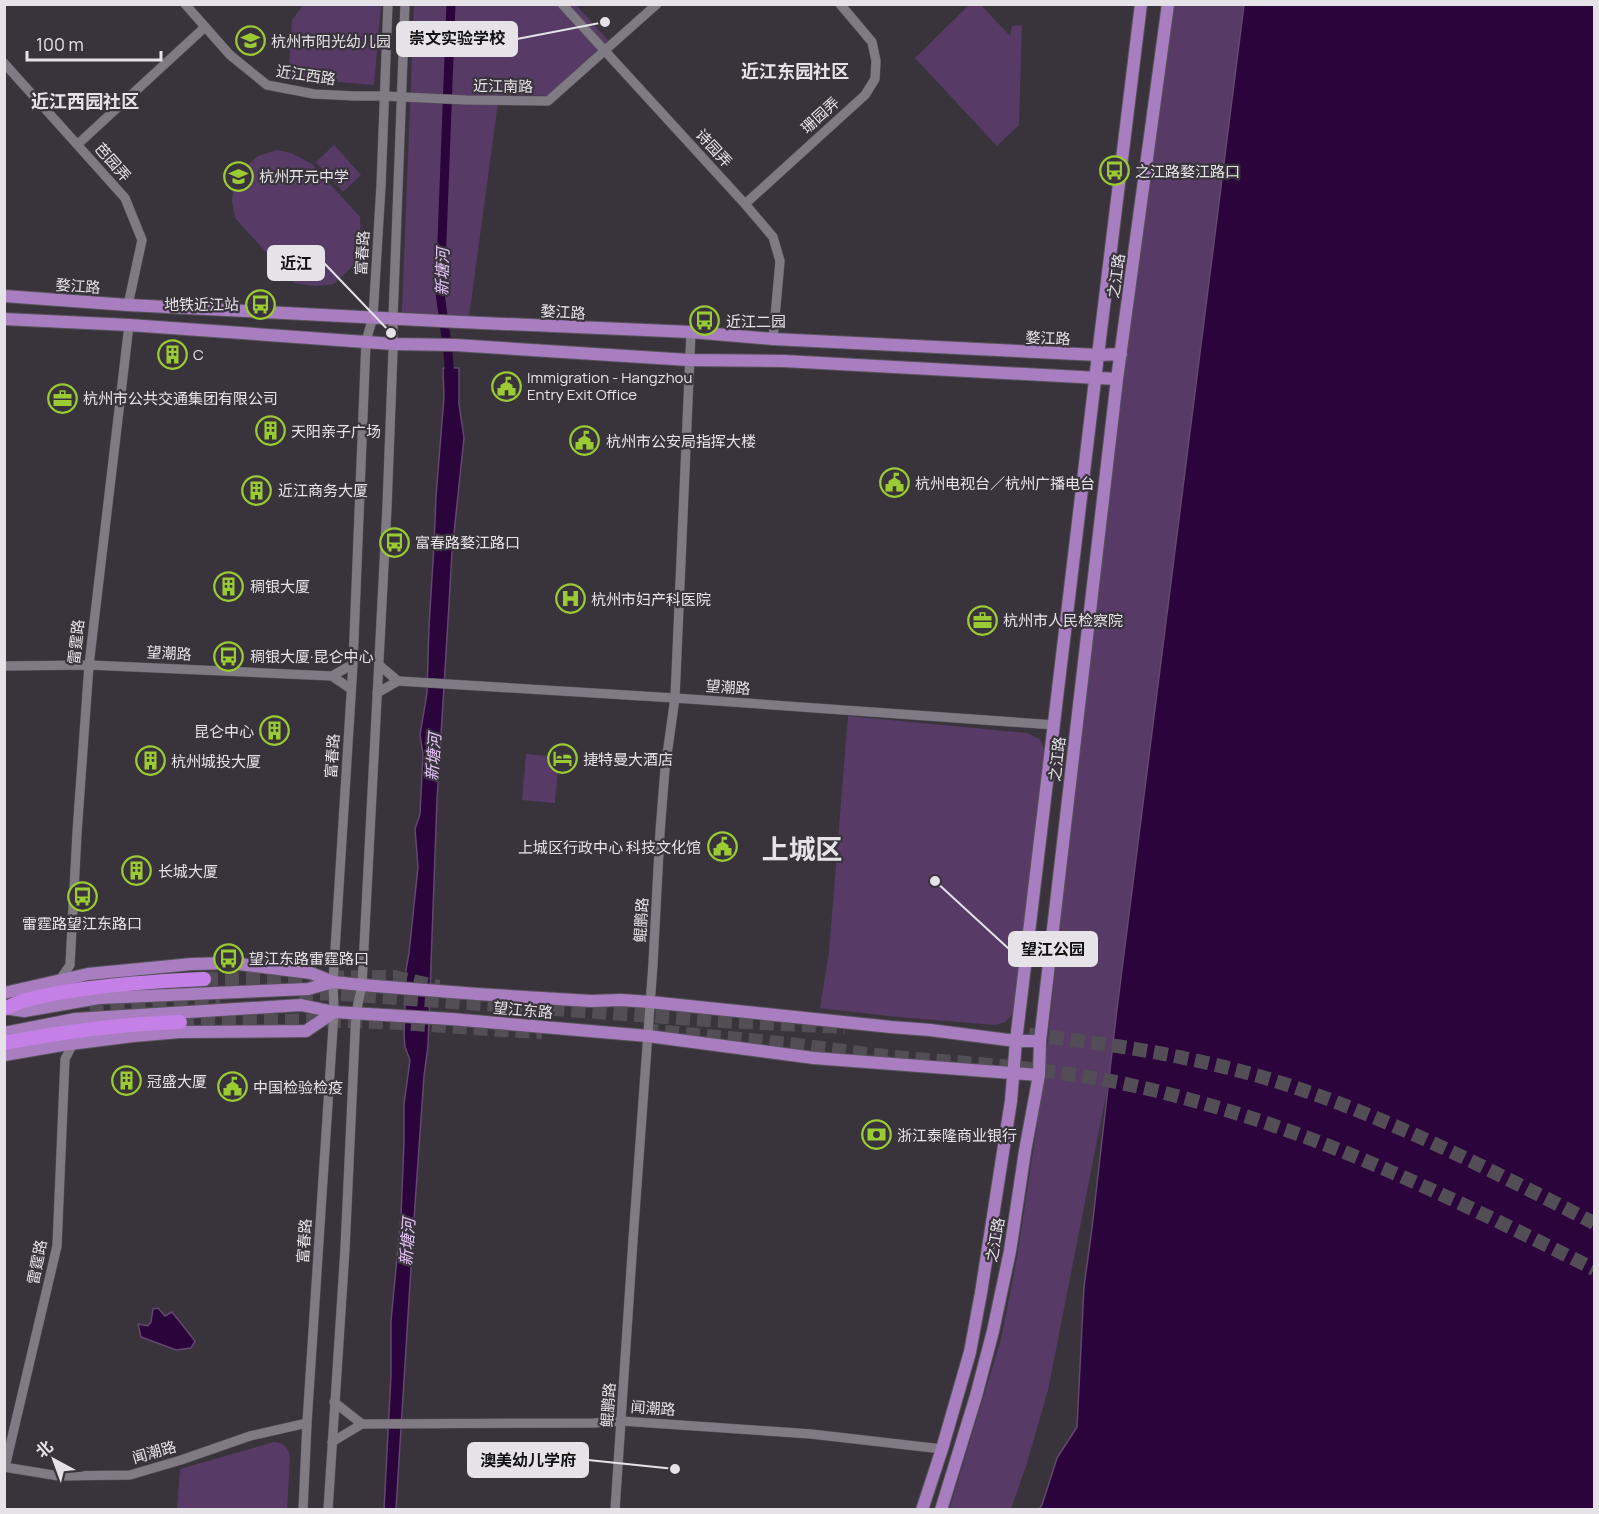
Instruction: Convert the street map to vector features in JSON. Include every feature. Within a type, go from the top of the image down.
[{"type":"highway","points":[[5,1008],[29,998],[76,990],[130,983],[204,979]]},
{"type":"highway","points":[[4,1043],[108,1027],[180,1022]]},
{"type":"main road","name":"之江路","points":[[922,1509],[970,1352],[1014,1074],[1016,1041],[1141,4]]},
{"type":"main road","name":"之江路","points":[[941,1509],[976,1396],[993,1331],[1010,1251],[1039,1075],[1040,1041],[1117,379],[1168,4]]},
{"type":"main road","name":"婺江路","points":[[4,296],[453,322],[691,332],[773,339],[1098,355],[1121,354]]},
{"type":"main road","points":[[4,319],[689,360],[784,361],[1117,379]]},
{"type":"main road","points":[[4,993],[88,974],[192,964],[231,963],[311,973],[333,982]]},
{"type":"main road","points":[[5,1008],[24,1011],[99,998],[308,989],[333,982]]},
{"type":"main road","name":"望江东路","points":[[333,982],[447,992],[591,1001],[650,1002],[930,1030],[1016,1041],[1040,1041]]},
{"type":"main road","name":"望江东路","points":[[4,1033],[75,1019],[301,1005],[334,1012],[450,1019],[648,1036],[814,1058],[1039,1075]]},
{"type":"main road","points":[[4,1055],[133,1036],[180,1032],[306,1031],[334,1012]]},
{"type":"street","name":"近江西路","points":[[185,4],[230,55],[267,85],[314,93],[384,96]]},
{"type":"street","name":"富春路","points":[[303,1509],[353,664],[366,341],[373,317],[381,186],[388,4]]},
{"type":"street","points":[[328,1509],[345,1249],[356,1013],[362,986],[378,693],[394,344],[393,318],[405,4]]},
{"type":"street","name":"诗园弄","points":[[562,4],[773,237],[780,261],[773,339]]},
{"type":"street","name":"近江南路","points":[[384,96],[548,101],[657,4]]},
{"type":"street","name":"珊园弄","points":[[745,204],[865,95],[875,79],[876,61],[872,42],[840,4]]},
{"type":"street","points":[[78,144],[205,27]]},
{"type":"street","name":"芭园弄","points":[[4,63],[125,198],[142,240],[128,304]]},
{"type":"street","name":"雷霆路","points":[[59,981],[70,964],[89,665],[129,325]]},
{"type":"street","name":"鲲鹏路","points":[[615,1509],[664,780],[675,698],[691,332]]},
{"type":"street","points":[[351,689],[332,676],[353,664]]},
{"type":"street","name":"望潮路","points":[[4,666],[89,665],[332,676]]},
{"type":"street","points":[[379,665],[403,681]]},
{"type":"street","points":[[378,693],[403,681]]},
{"type":"street","name":"望潮路","points":[[403,681],[1055,725]]},
{"type":"street","points":[[70,964],[88,974]]},
{"type":"street","name":"雷霆路","points":[[5,1467],[57,1246],[65,1059],[73,1044]]},
{"type":"street","points":[[52,1047],[65,1059]]},
{"type":"street","points":[[332,1443],[362,1424],[334,1402]]},
{"type":"street","name":"闻潮路","points":[[362,1424],[622,1421],[811,1434],[942,1449]]},
{"type":"street","name":"闻潮路","points":[[5,1467],[59,1476],[130,1475],[182,1460],[250,1436],[307,1423]]},
{"type":"shaded area","points":[[304,4],[381,5],[374,85],[288,78],[292,20]]},
{"type":"shaded area","points":[[414,5],[576,5],[613,46],[557,96],[499,95],[469,317],[402,312]]},
{"type":"shaded area","points":[[969,5],[981,5],[1010,36],[1012,26],[1022,25],[1019,125],[997,146],[915,58]]},
{"type":"shaded area","points":[[1168,5],[1244,5],[1107,1090],[1048,1390],[1011,1509],[949,1510],[1001,1339],[1017,1258],[1043,1085],[1121,354]]},
{"type":"shaded area","points":[[334,145],[361,175],[343,192],[316,162]]},
{"type":"shaded area","points":[[277,150],[291,153],[312,164],[360,217],[359,258],[334,284],[315,286],[294,283],[235,218],[232,201],[234,185],[239,173],[258,156]]},
{"type":"shaded area","points":[[848,716],[1027,733],[1040,739],[1045,752],[1038,864],[1012,1015],[1005,1022],[995,1025],[820,1008],[829,952]]},
{"type":"shaded area","points":[[526,754],[559,757],[555,803],[522,800]]},
{"type":"shaded area","points":[[274,1442],[285,1446],[290,1457],[287,1509],[177,1509],[180,1469]]},
{"type":"water","points":[[1244,5],[1594,5],[1594,1509],[1039,1509],[1057,1458],[1077,1427],[1084,1287]]},
{"type":"water","points":[[443,368],[459,368],[459,404],[464,438],[452,552],[437,800],[428,1046],[414,1219],[396,1509],[384,1510],[391,1375],[391,1321],[401,1215],[404,1104],[410,1060],[404,1036],[406,970],[418,867],[415,829],[420,814],[423,754],[420,735],[427,693],[436,496],[444,397]]},
{"type":"water","points":[[158,1308],[165,1316],[172,1312],[195,1341],[191,1348],[176,1350],[141,1337],[138,1324],[148,1326],[153,1309]]},
{"type":"waterway","name":"新塘河","points":[[450,379],[440,293],[451,4]]},
{"type":"tunnel","points":[[204,979],[394,977],[439,987]]},
{"type":"tunnel","points":[[299,993],[845,1027]]},
{"type":"tunnel","points":[[90,1013],[173,1005],[220,1005]]},
{"type":"tunnel","points":[[180,1022],[373,1022],[542,1032]]},
{"type":"tunnel","points":[[644,1030],[1050,1071],[1152,1090],[1244,1116],[1347,1153],[1447,1197],[1594,1269]]},
{"type":"tunnel","points":[[1029,1035],[1160,1053],[1225,1067],[1288,1085],[1367,1114],[1405,1131],[1482,1166],[1594,1223]]},
{"type":"place","name":"崇文实验学校","points":[[605,22]]},
{"type":"place","name":"杭州市阳光幼儿园","points":[[250,41]]},
{"type":"place","name":"之江路婺江路口","points":[[1114,171]]},
{"type":"place","name":"杭州开元中学","points":[[238,176]]},
{"type":"place","name":"地铁近江站","points":[[260,304]]},
{"type":"place","name":"近江二园","points":[[705,321]]},
{"type":"place","name":"近江","points":[[391,333]]},
{"type":"place","name":"C","points":[[172,354]]},
{"type":"place","name":"Immigration - Hangzhou Entry Exit Office","points":[[506,386]]},
{"type":"place","name":"杭州市公共交通集团有限公司","points":[[62,398]]},
{"type":"place","name":"天阳亲子广场","points":[[270,431]]},
{"type":"place","name":"杭州市公安局指挥大楼","points":[[585,441]]},
{"type":"place","name":"杭州电视台／杭州广播电台","points":[[894,483]]},
{"type":"place","name":"近江商务大厦","points":[[257,490]]},
{"type":"place","name":"富春路婺江路口","points":[[394,542]]},
{"type":"place","name":"稠银大厦","points":[[229,586]]},
{"type":"place","name":"杭州市妇产科医院","points":[[570,599]]},
{"type":"place","name":"杭州市人民检察院","points":[[982,620]]},
{"type":"place","name":"稠银大厦·昆仑中心","points":[[229,656]]},
{"type":"place","name":"昆仑中心","points":[[275,731]]},
{"type":"place","name":"捷特曼大酒店","points":[[562,759]]},
{"type":"place","name":"杭州城投大厦","points":[[150,761]]},
{"type":"place","name":"上城区行政中心 科技文化馆","points":[[722,847]]},
{"type":"place","name":"长城大厦","points":[[137,871]]},
{"type":"place","name":"望江公园","points":[[935,881]]},
{"type":"place","name":"雷霆路望江东路口","points":[[82,896]]},
{"type":"place","name":"望江东路雷霆路口","points":[[228,958]]},
{"type":"place","name":"冠盛大厦","points":[[126,1081]]},
{"type":"place","name":"中国检验检疫","points":[[232,1087]]},
{"type":"place","name":"浙江泰隆商业银行","points":[[876,1135]]},
{"type":"place","name":"澳美幼儿学府","points":[[675,1469]]},
{"type":"district","name":"近江东园社区","points":[[795,71]]},
{"type":"district","name":"近江西园社区","points":[[85,101]]},
{"type":"district","name":"上城区","points":[[802,848]]}]
